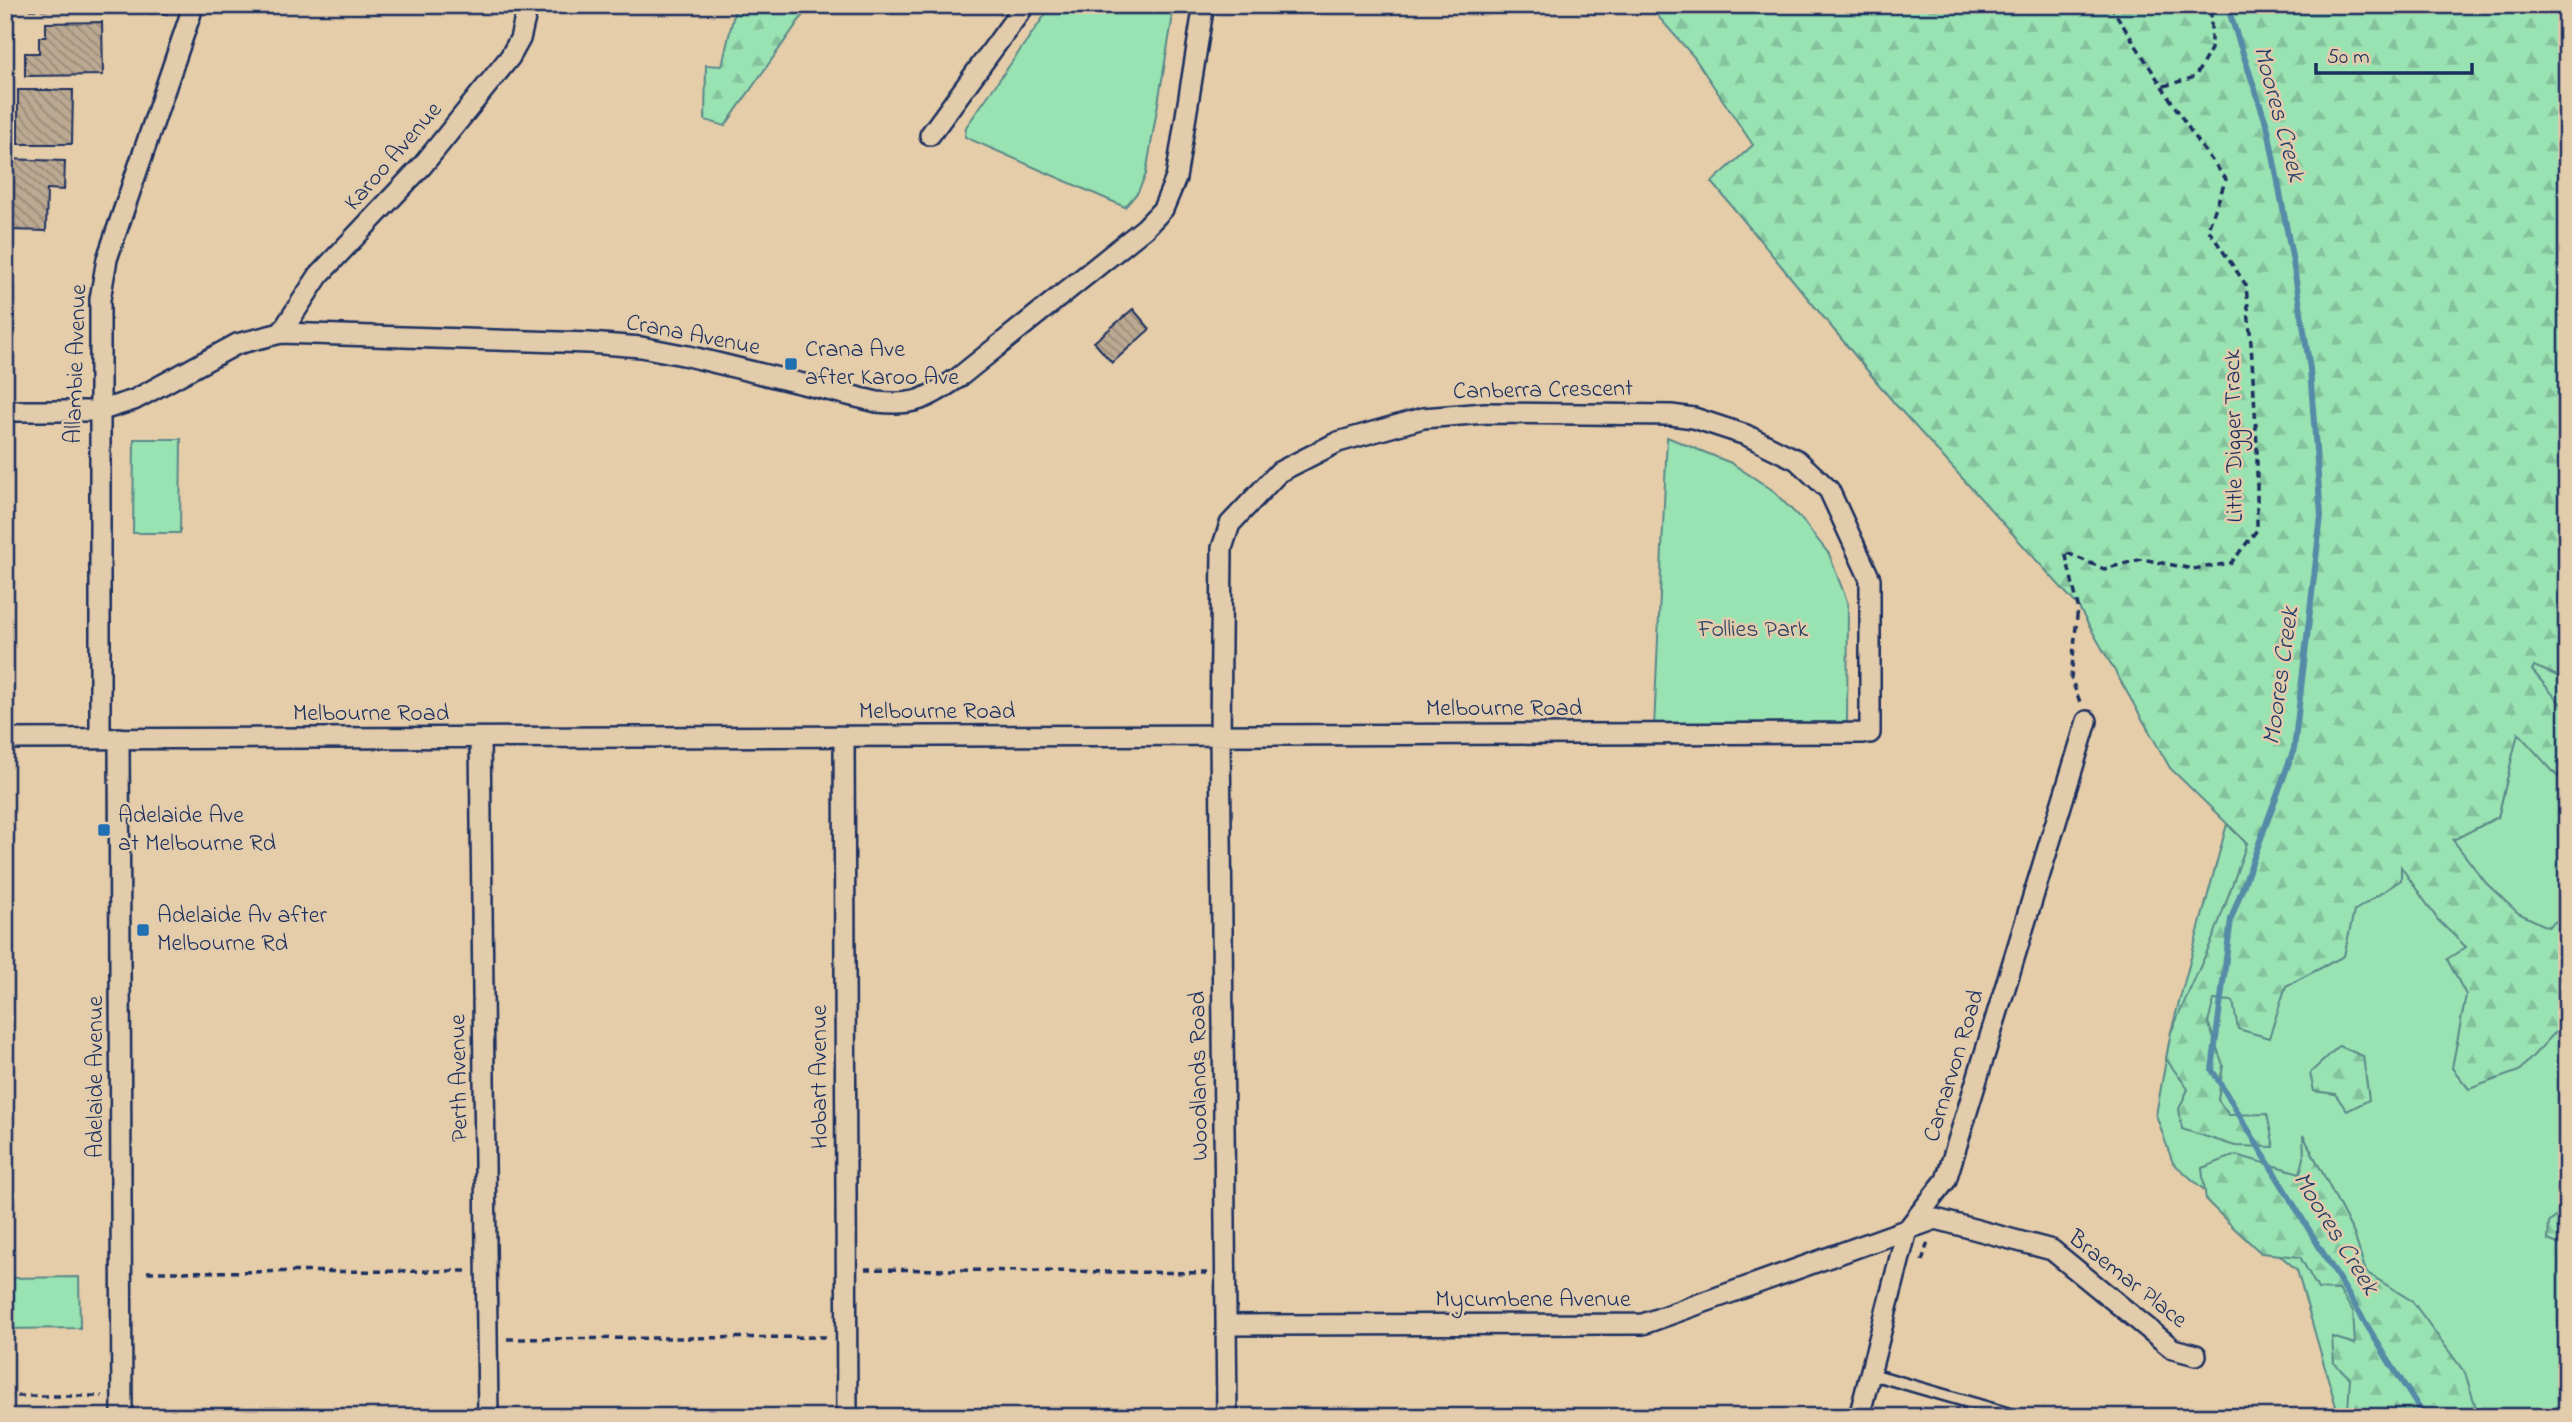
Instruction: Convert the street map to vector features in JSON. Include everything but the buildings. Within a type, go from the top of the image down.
[{"type":"street","name":"Karoo Avenue","points":[[281,333],[319,275],[422,166],[509,57],[520,39],[528,5]]},
{"type":"street","points":[[930,135],[1025,5]]},
{"type":"street","name":"Allambie Avenue","points":[[109,738],[99,411],[100,299],[107,259],[191,9]]},
{"type":"street","name":"Crana Avenue","points":[[5,411],[99,411],[134,400],[237,344],[281,333],[589,343],[640,348],[688,356],[877,402],[904,405],[932,395],[958,378],[1145,228],[1163,209],[1176,178],[1202,11]]},
{"type":"street","name":"Canberra Crescent","points":[[1220,735],[1222,548],[1230,524],[1279,472],[1338,442],[1423,418],[1485,412],[1671,415],[1694,418],[1746,435],[1797,460],[1829,490],[1870,579],[1870,733]]},
{"type":"street","name":"Carnarvon Road","points":[[1859,1417],[1907,1230],[1945,1180],[2087,721]]},
{"type":"street","name":"Melbourne Road","points":[[5,738],[844,738],[1870,733]]},
{"type":"street","name":"Woodlands Road","points":[[1220,735],[1227,1417]]},
{"type":"street","name":"Adelaide Avenue","points":[[109,738],[122,1417]]},
{"type":"street","name":"Perth Avenue","points":[[480,738],[488,1417]]},
{"type":"street","name":"Hobart Avenue","points":[[844,738],[846,1417]]},
{"type":"street","name":"Braemar Place","points":[[1907,1230],[1936,1219],[2052,1250],[2173,1349],[2196,1355]]},
{"type":"street","name":"Mycumbene Avenue","points":[[1228,1325],[1643,1324],[1907,1230]]},
{"type":"lane","points":[[1870,1376],[1882,1377],[2020,1417]]},
{"type":"path","name":"Little Digger Track","points":[[2087,721],[2071,678],[2078,606],[2066,552],[2104,569],[2142,559],[2193,569],[2231,562],[2257,530],[2257,445],[2246,285],[2208,229],[2226,179],[2197,141],[2110,5]]},
{"type":"path","points":[[2164,86],[2195,77],[2211,49],[2211,5]]},
{"type":"path","points":[[5,8],[191,9]]},
{"type":"path","points":[[845,1269],[1226,1273]]},
{"type":"path","points":[[147,1272],[487,1270]]},
{"type":"path","points":[[488,1339],[846,1337]]},
{"type":"path","points":[[5,1396],[122,1396]]},
{"type":"green space","points":[[736,5],[810,5],[725,126],[705,120],[706,65],[722,66]]},
{"type":"green space","points":[[1052,5],[1170,5],[1172,21],[1146,174],[1138,192],[1125,207],[965,137],[966,127]]},
{"type":"green space","points":[[1648,5],[2567,5],[2567,427],[2564,453],[2567,453],[2567,680],[2534,666],[2532,670],[2567,711],[2567,780],[2559,778],[2518,733],[2498,817],[2453,840],[2486,883],[2518,913],[2548,927],[2567,913],[2567,1026],[2562,1025],[2519,1071],[2469,1089],[2452,1068],[2466,995],[2447,959],[2466,947],[2438,920],[2401,867],[2401,880],[2354,911],[2344,956],[2286,986],[2269,1038],[2238,1029],[2233,1001],[2214,1000],[2208,1022],[2223,1065],[2218,1100],[2229,1115],[2267,1114],[2274,1147],[2235,1146],[2182,1129],[2179,1109],[2188,1089],[2166,1059],[2171,1032],[2214,936],[2247,843],[2170,768],[2078,606],[1895,404],[1712,182],[1753,145],[1694,57]]},
{"type":"green space","points":[[2567,427],[2567,1417],[2339,1417],[2297,1270],[2173,1163],[2156,1115],[2171,1032],[2227,824],[2312,909],[2498,817],[2548,602]]},
{"type":"green space","name":"Follies Park","points":[[1667,437],[1731,463],[1771,489],[1802,520],[1829,554],[1848,604],[1847,725],[1654,728]]},
{"type":"green space","points":[[134,439],[181,439],[180,533],[133,533]]},
{"type":"green space","points":[[2339,1046],[2363,1056],[2369,1100],[2347,1111],[2335,1094],[2314,1091],[2310,1073]]},
{"type":"green space","points":[[2303,1135],[2354,1234],[2366,1272],[2412,1301],[2465,1373],[2479,1417],[2351,1417],[2348,1411],[2350,1378],[2334,1363],[2332,1337],[2355,1344],[2353,1311],[2339,1290],[2318,1289],[2300,1257],[2261,1253],[2206,1200],[2202,1168],[2236,1155],[2300,1173],[2304,1158]]},
{"type":"green space","points":[[2567,1207],[2567,1248],[2548,1240],[2549,1223]]},
{"type":"green space","points":[[79,1277],[80,1328],[5,1329],[5,1278]]},
{"type":"waterway","name":"Moores Creek","points":[[2227,5],[2268,129],[2293,262],[2310,369],[2321,516],[2294,749],[2231,919],[2212,1070],[2425,1417]]},
{"type":"place","name":"Crana Ave after Karoo Ave","points":[[791,364]]},
{"type":"place","name":"Adelaide Ave at Melbourne Rd","points":[[104,830]]},
{"type":"place","name":"Adelaide Av after Melbourne Rd","points":[[143,930]]}]
